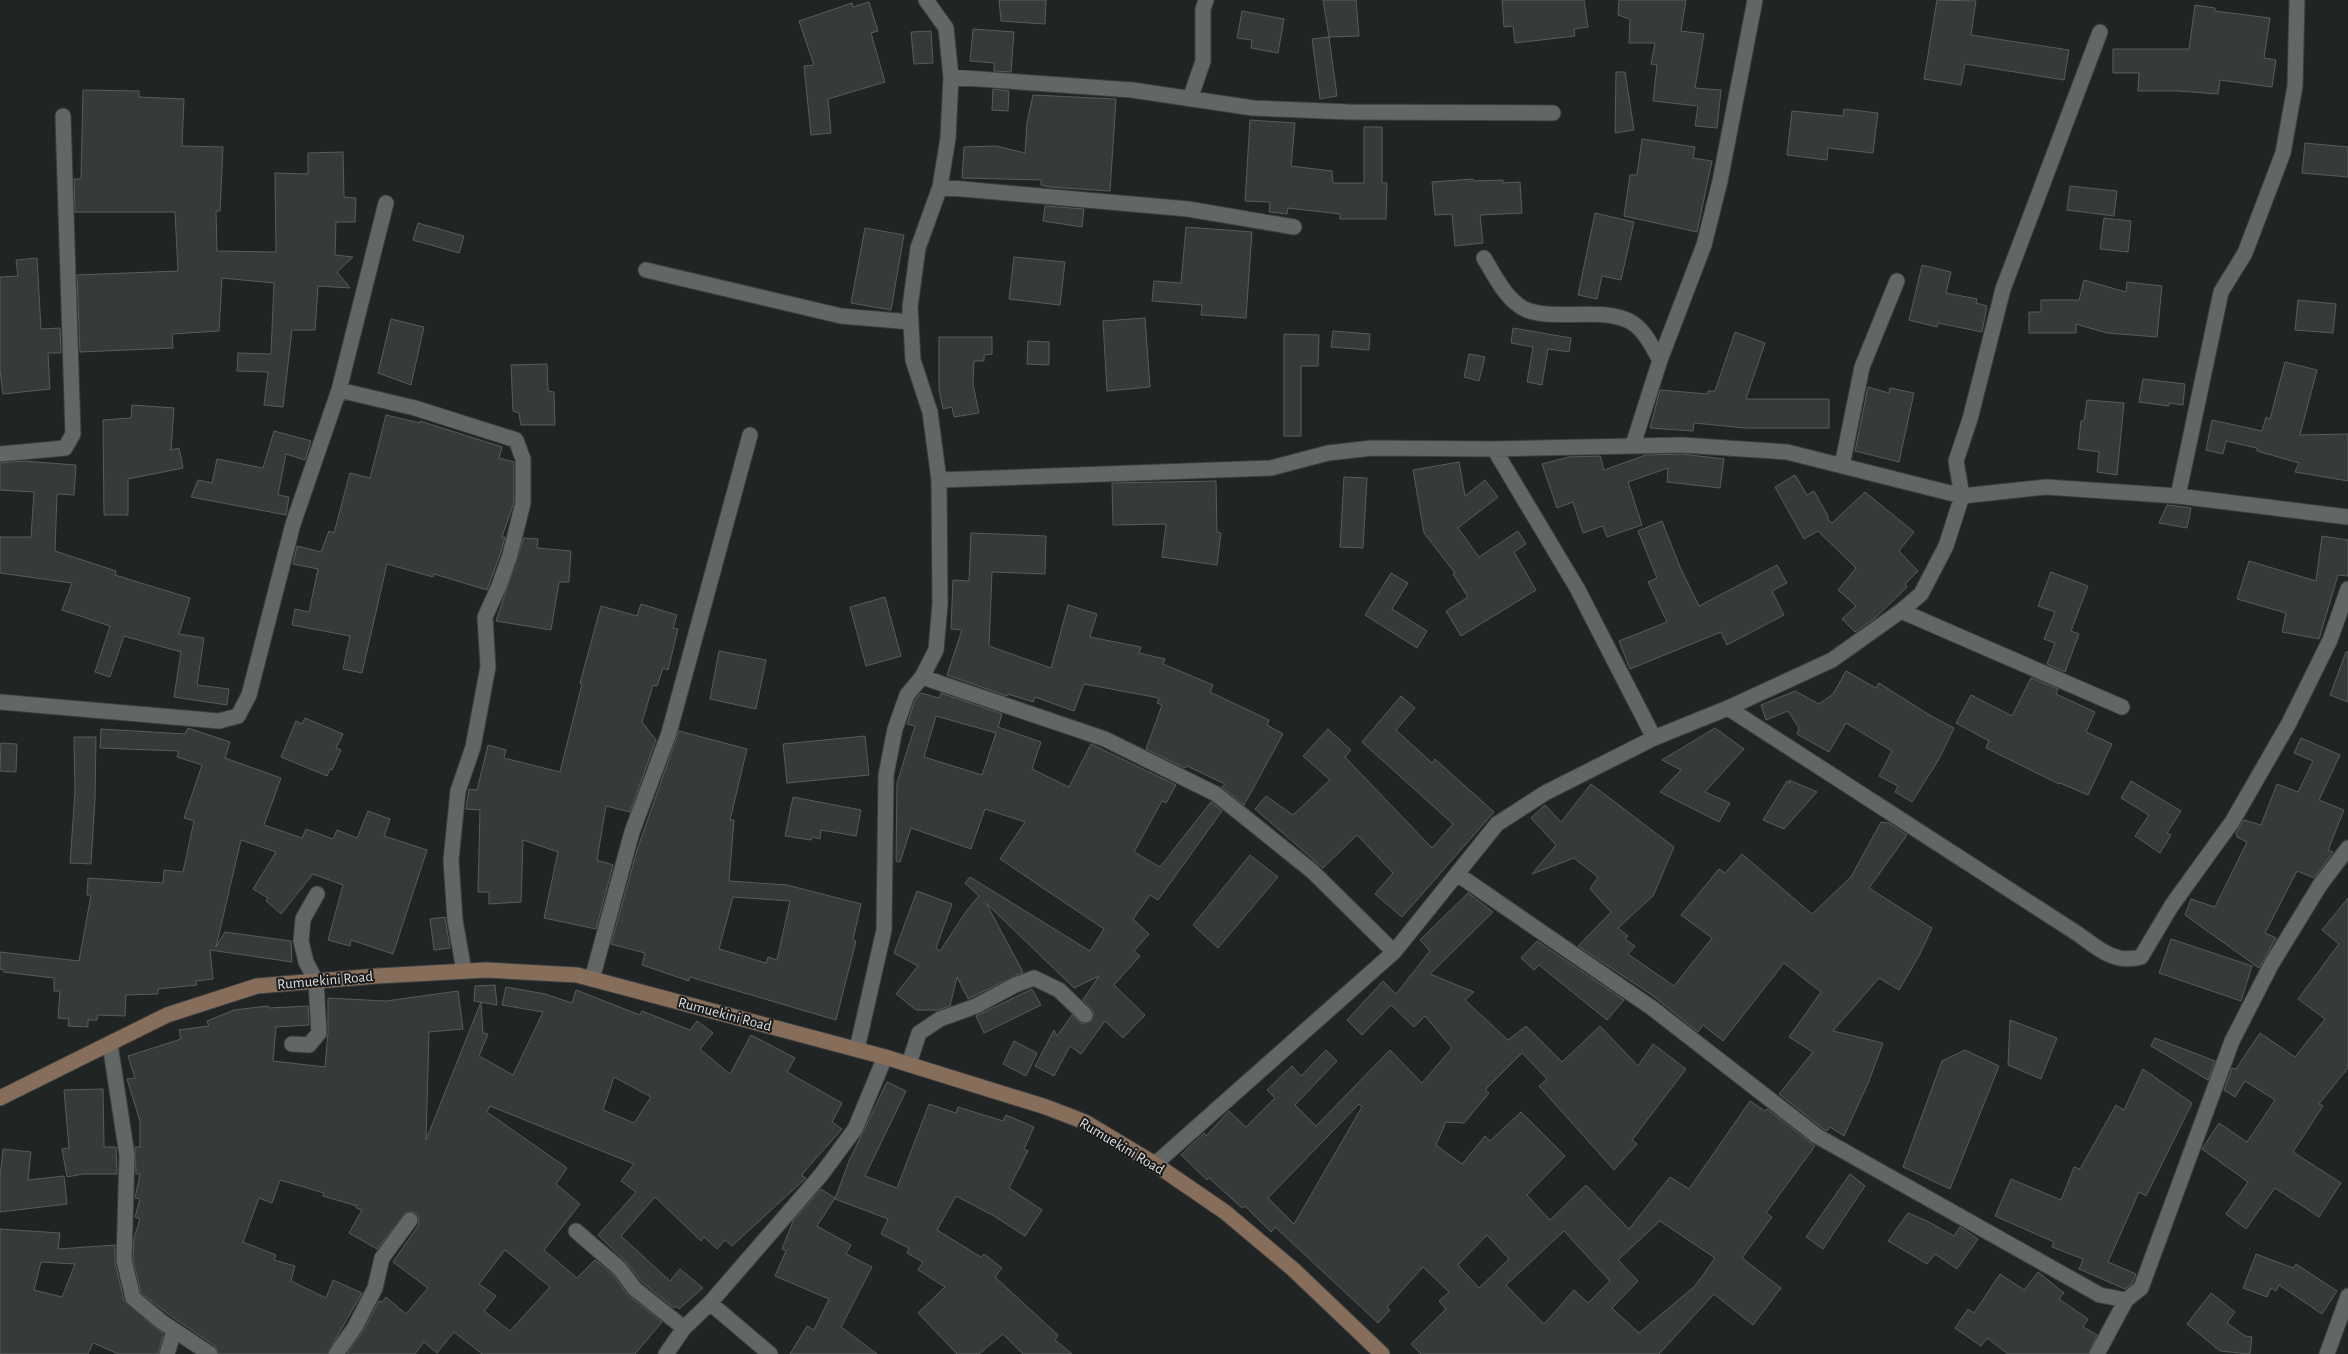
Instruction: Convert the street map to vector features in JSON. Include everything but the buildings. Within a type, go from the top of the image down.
[{"type":"street","points":[[857,1050],[884,930],[886,775],[895,729],[907,695],[922,677],[936,650],[940,604],[939,480],[930,412],[913,360],[910,307],[918,248],[940,187],[948,138],[951,77],[946,28],[926,0]]},
{"type":"street","points":[[1190,99],[1203,62],[1202,9],[1206,0]]},
{"type":"street","points":[[1634,445],[1660,360],[1704,245],[1720,181],[1755,0]]},
{"type":"street","points":[[2178,496],[2222,292],[2245,253],[2283,153],[2295,86],[2297,0]]},
{"type":"street","points":[[1155,1164],[1394,952],[1497,824],[1545,793],[1654,738],[1728,708],[1832,660],[1901,611],[1920,594],[1946,546],[1962,496],[1956,460],[1970,419],[2003,288],[2100,32]]},
{"type":"street","points":[[951,77],[1132,90],[1253,108],[1340,112],[1554,113]]},
{"type":"street","points":[[0,454],[65,448],[73,434],[63,116]]},
{"type":"street","points":[[940,187],[1188,209],[1294,227]]},
{"type":"street","points":[[0,702],[219,721],[238,716],[249,695],[293,524],[339,390],[386,203]]},
{"type":"street","points":[[1484,258],[1507,294],[1527,310],[1557,314],[1598,315],[1630,321],[1646,337],[1660,360]]},
{"type":"street","points":[[646,270],[841,316],[911,322]]},
{"type":"street","points":[[1842,466],[1862,367],[1897,281]]},
{"type":"street","points":[[339,390],[415,408],[516,440],[522,459],[523,503],[507,563],[485,617],[488,667],[473,746],[458,791],[451,860],[455,920],[464,971]]},
{"type":"street","points":[[592,979],[632,832],[669,733],[750,435]]},
{"type":"street","points":[[939,480],[1271,468],[1328,453],[1372,448],[1494,449],[1682,445],[1787,452],[1962,496],[2046,487],[2178,496],[2348,517]]},
{"type":"street","points":[[1494,449],[1577,588],[1654,738]]},
{"type":"street","points":[[1728,708],[2062,923],[2105,954],[2127,961],[2141,957],[2172,905],[2232,822],[2289,723],[2330,640],[2348,589]]},
{"type":"street","points":[[1901,611],[2122,707]]},
{"type":"street","points":[[922,677],[1105,739],[1216,794],[1312,870],[1394,952]]},
{"type":"street","points":[[2097,1354],[2126,1300],[2141,1288],[2232,1041],[2271,965],[2320,884],[2348,848]]},
{"type":"street","points":[[1457,874],[1652,1008],[1817,1136],[2100,1295],[2126,1300]]},
{"type":"street","points":[[292,1044],[309,1045],[319,1033],[316,981],[306,962],[301,941],[303,919],[317,894]]},
{"type":"street","name":"Rumuekini Road","points":[[0,1098],[167,1015],[257,986],[486,970],[559,974],[592,979],[885,1057],[1037,1104],[1085,1122],[1155,1164],[1225,1212],[1294,1270],[1382,1354]]},
{"type":"street","points":[[909,1064],[919,1033],[940,1019],[976,1006],[1034,978],[1059,990],[1085,1015]]},
{"type":"street","points":[[110,1044],[127,1155],[124,1260],[128,1284],[133,1298],[174,1330],[210,1354]]},
{"type":"street","points":[[666,1354],[684,1328],[710,1304],[821,1175],[855,1129],[885,1057]]},
{"type":"street","points":[[336,1354],[354,1327],[375,1288],[382,1258],[410,1220]]},
{"type":"street","points":[[576,1231],[620,1269],[635,1289],[684,1328]]},
{"type":"street","points":[[2327,1354],[2348,1296]]},
{"type":"street","points":[[710,1304],[770,1354]]},
{"type":"street","points":[[167,1354],[174,1330]]}]
